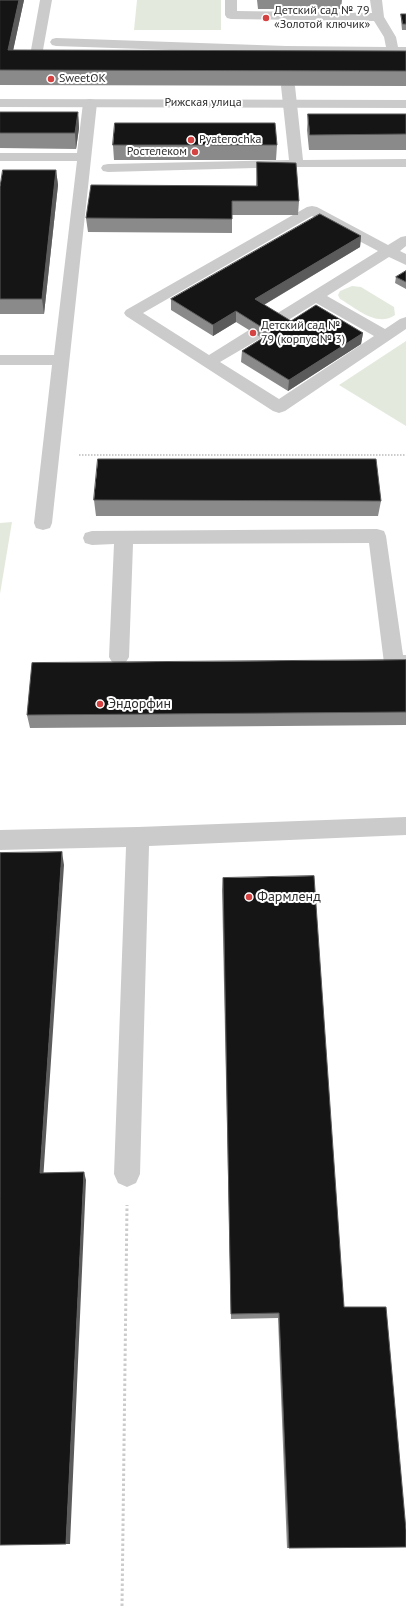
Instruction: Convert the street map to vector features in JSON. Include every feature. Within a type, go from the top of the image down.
[{"type":"street","points":[[35,61],[46,0]]},
{"type":"street","points":[[231,0],[231,15],[378,17]]},
{"type":"street","points":[[376,0],[378,17],[400,51]]},
{"type":"street","points":[[56,42],[286,55],[400,51]]},
{"type":"street","points":[[288,86],[296,164]]},
{"type":"street","name":"Рижская улица","points":[[0,103],[406,104]]},
{"type":"street","points":[[43,523],[90,103]]},
{"type":"street","points":[[0,157],[84,157]]},
{"type":"street","points":[[108,168],[406,163]]},
{"type":"street","points":[[406,260],[312,210],[132,314],[279,407],[406,322]]},
{"type":"street","points":[[274,322],[406,240]]},
{"type":"street","points":[[316,296],[386,336]]},
{"type":"street","points":[[208,362],[255,334]]},
{"type":"street","points":[[0,360],[61,360]]},
{"type":"street","points":[[92,538],[377,536],[394,663],[406,663]]},
{"type":"street","points":[[119,657],[124,538]]},
{"type":"street","points":[[0,840],[406,826]]},
{"type":"street","points":[[127,1174],[138,836]]},
{"type":"path","points":[[76,455],[406,455]]},
{"type":"path","points":[[122,1606],[127,1174]]},
{"type":"shaded area","points":[[137,0],[221,0],[221,30],[134,30]]},
{"type":"shaded area","points":[[352,286],[361,287],[394,307],[395,315],[381,319],[374,318],[340,299],[338,295],[340,291]]},
{"type":"shaded area","points":[[406,341],[406,426],[339,385]]},
{"type":"shaded area","points":[[12,522],[0,594],[0,523]]},
{"type":"building","points":[[0,0],[19,0],[8,50],[406,51],[406,71],[0,70]]},
{"type":"building","points":[[401,14],[406,14],[406,24],[403,24]]},
{"type":"building","points":[[0,112],[78,112],[75,133],[0,133]]},
{"type":"building","points":[[308,114],[406,114],[406,134],[310,135]]},
{"type":"building","points":[[115,123],[275,123],[277,145],[113,145]]},
{"type":"building","points":[[257,162],[296,163],[299,201],[232,201],[232,219],[86,218],[91,185],[257,186]]},
{"type":"building","points":[[3,170],[56,170],[42,299],[0,299],[0,187]]},
{"type":"building","points":[[320,214],[361,236],[255,299],[291,321],[316,305],[363,333],[289,380],[242,351],[271,333],[236,311],[213,325],[171,299]]},
{"type":"building","points":[[406,271],[406,282],[396,277]]},
{"type":"building","points":[[98,459],[376,459],[381,501],[94,500]]},
{"type":"building","points":[[406,660],[406,712],[27,715],[32,663]]},
{"type":"building","points":[[62,852],[40,1173],[84,1172],[66,1544],[0,1545],[0,853]]},
{"type":"building","points":[[314,876],[344,1307],[386,1307],[406,1530],[406,1547],[289,1548],[279,1313],[231,1314],[223,878]]},
{"type":"place","name":"Детский сад № 79 «Золотой ключик»","points":[[266,18]]},
{"type":"place","name":"SweetOK","points":[[51,79]]},
{"type":"place","name":"Pyaterochka","points":[[191,140]]},
{"type":"place","name":"Ростелеком","points":[[195,152]]},
{"type":"place","name":"Детский сад № 79 (корпус № 3)","points":[[253,333]]},
{"type":"place","name":"Эндорфин","points":[[100,704]]},
{"type":"place","name":"Фармленд","points":[[249,897]]}]
